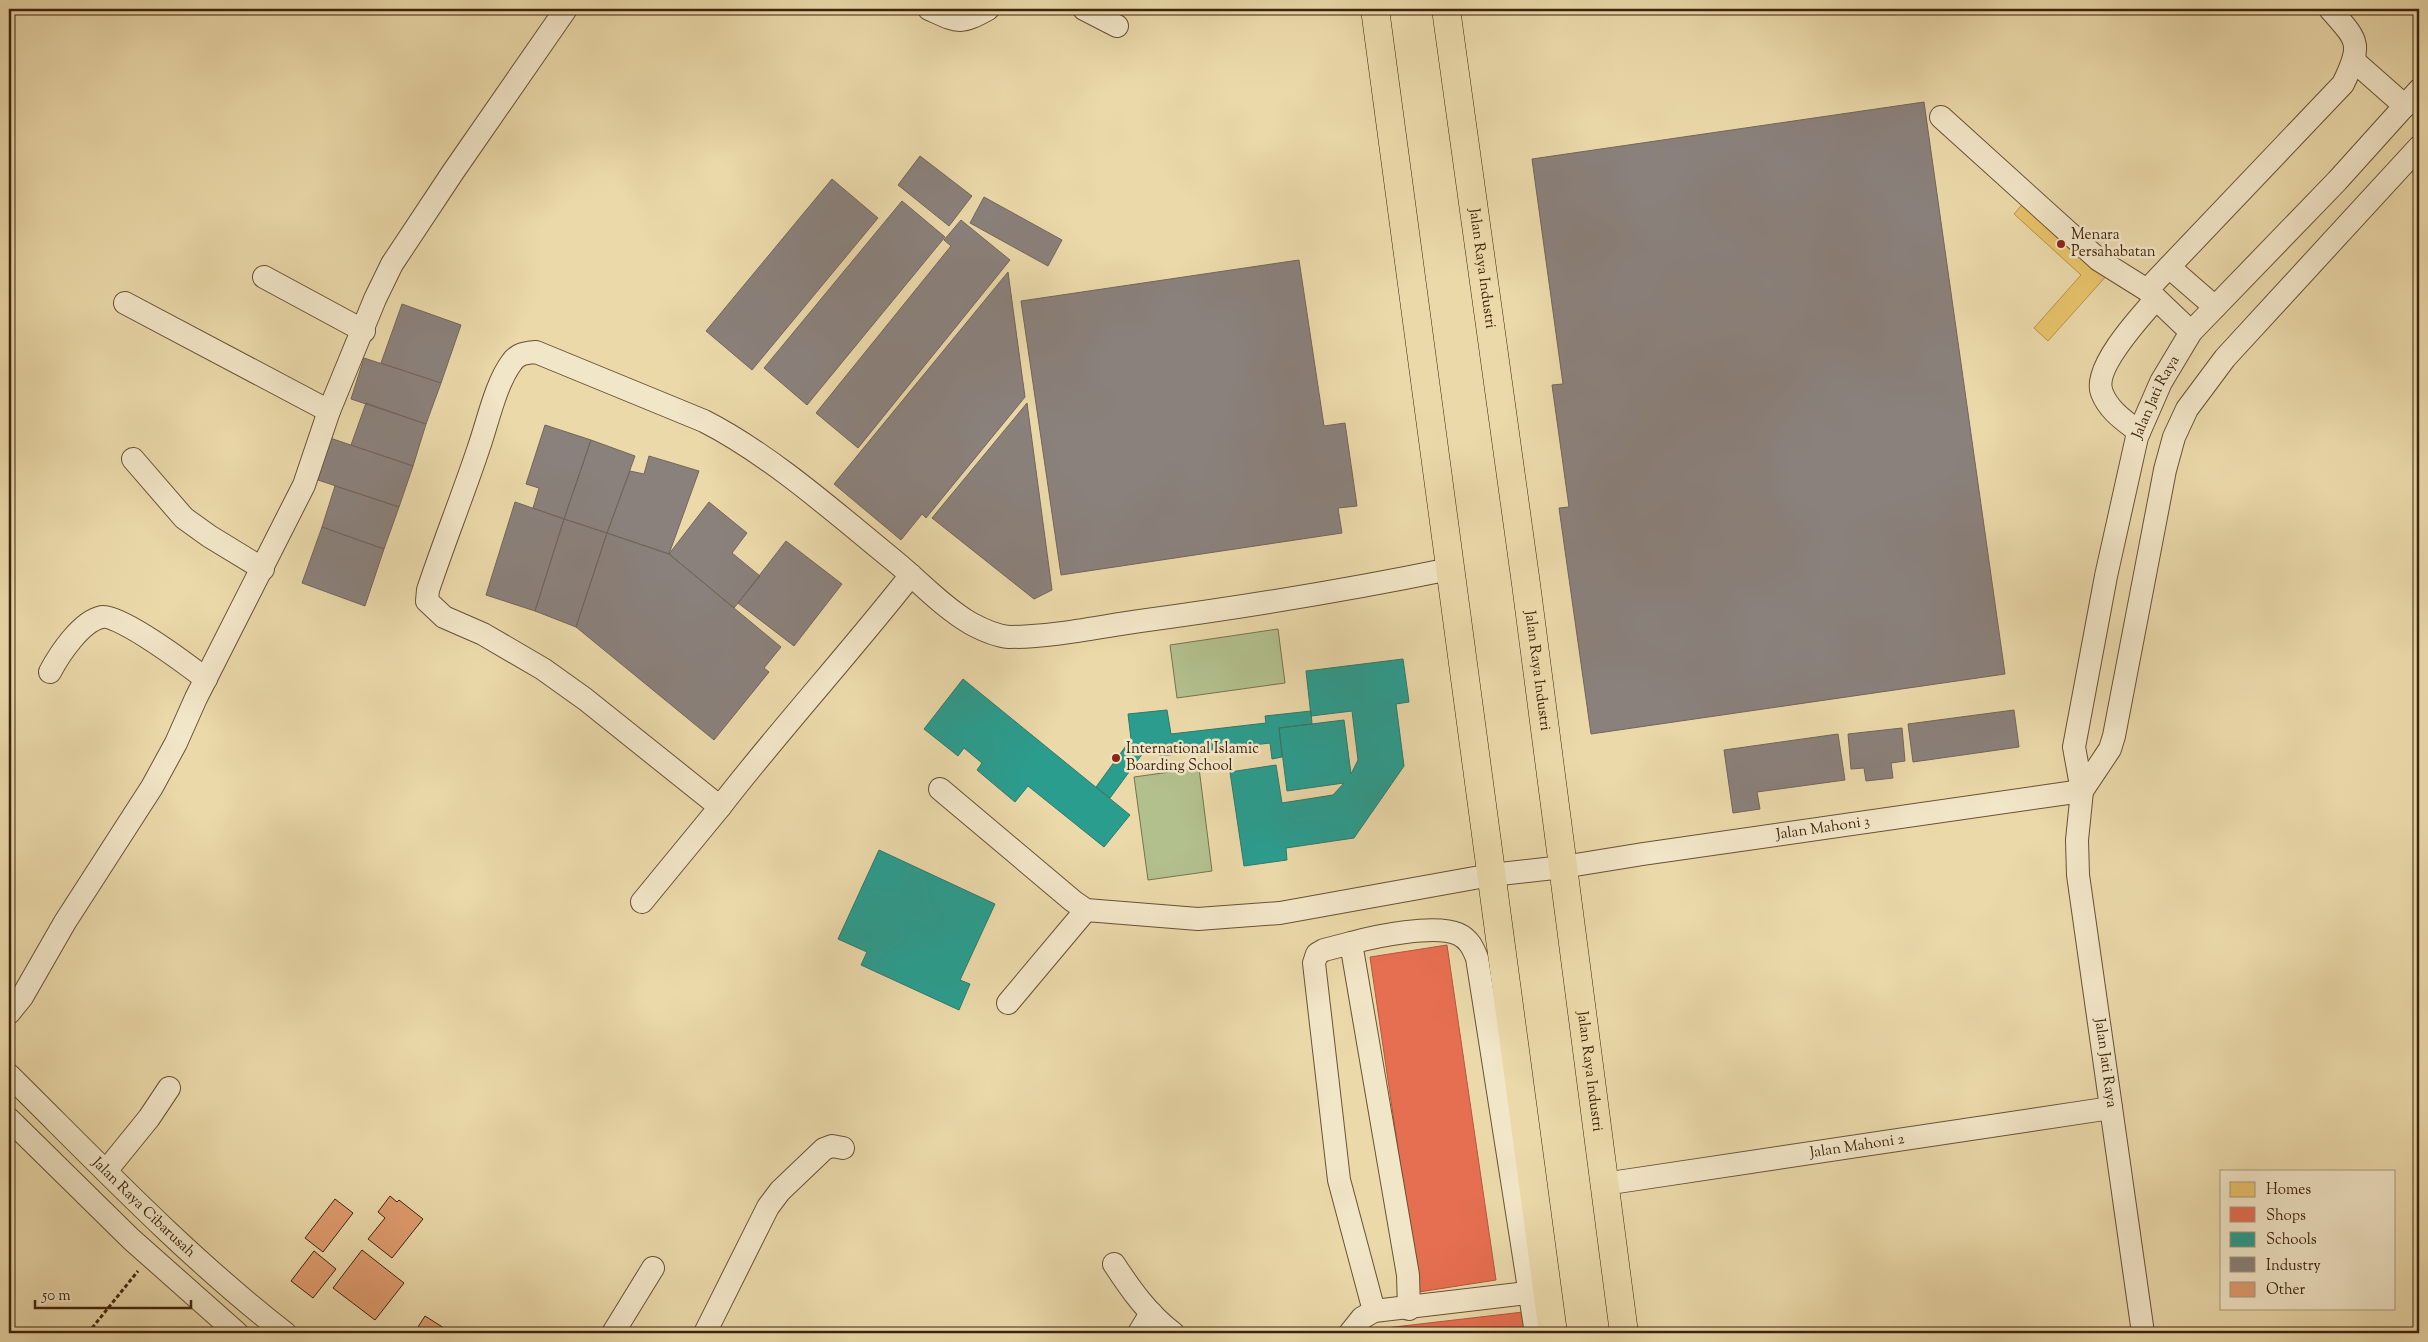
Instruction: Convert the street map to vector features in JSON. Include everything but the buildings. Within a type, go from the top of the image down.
[{"type":"main road","points":[[1375,9],[1491,876],[1539,1292],[1553,1333]]},
{"type":"main road","name":"Jalan Raya Industri","points":[[1446,9],[1526,584],[1624,1333]]},
{"type":"street","points":[[9,1013],[22,997],[70,913],[152,787],[304,485],[330,411],[364,331],[375,299],[408,238],[566,9]]},
{"type":"street","points":[[929,9],[954,20],[963,21],[988,9]]},
{"type":"street","points":[[1084,9],[1117,26]]},
{"type":"street","points":[[2139,432],[2118,416],[2102,394],[2101,378],[2104,368],[2169,267],[2343,84],[2354,61],[2356,48],[2353,36],[2330,9]]},
{"type":"street","points":[[2354,61],[2412,98]]},
{"type":"street","name":"Jalan Jati Raya","points":[[2143,1333],[2078,875],[2077,840],[2082,791],[2074,747],[2106,576],[2139,432],[2161,382],[2191,332],[2337,181],[2412,98]]},
{"type":"street","points":[[1941,117],[2099,260],[2152,295],[2191,332]]},
{"type":"street","name":"Jalan Jati Raya","points":[[2082,791],[2110,750],[2174,437],[2188,409],[2202,387],[2253,326],[2419,147]]},
{"type":"street","points":[[2169,267],[2215,307]]},
{"type":"street","points":[[264,277],[364,331]]},
{"type":"street","points":[[125,303],[330,411]]},
{"type":"street","points":[[720,807],[585,699],[543,669],[483,634],[444,616],[427,601],[428,590],[448,529],[468,480],[500,386],[512,361],[521,354],[536,352],[724,431],[830,509],[911,575],[927,591],[970,622],[1006,637],[1042,635],[1172,617],[1387,582],[1450,569]]},
{"type":"street","points":[[133,459],[184,518],[209,536],[263,569]]},
{"type":"street","points":[[2118,521],[2156,523]]},
{"type":"street","points":[[642,902],[720,807],[750,767],[860,640],[911,575]]},
{"type":"street","points":[[50,672],[76,634],[94,620],[105,617],[147,636],[206,679]]},
{"type":"street","points":[[940,790],[1086,910],[1008,1003]]},
{"type":"street","name":"Jalan Mahoni 3","points":[[1086,910],[1198,919],[1280,912],[1491,876],[1563,868],[1643,854],[2082,791]]},
{"type":"street","points":[[1374,1311],[1339,1180],[1314,962],[1317,954],[1324,950],[1376,936],[1442,930],[1459,934],[1471,943],[1477,958],[1539,1292],[1536,1333]]},
{"type":"street","points":[[1351,943],[1408,1275],[1409,1309]]},
{"type":"street","name":"Jalan Raya Cibarusah","points":[[9,1075],[106,1171],[274,1330]]},
{"type":"street","points":[[106,1171],[149,1118],[169,1088]]},
{"type":"street","name":"Jalan Mahoni 2","points":[[1604,1184],[2112,1108]]},
{"type":"street","name":"Jalan Raya Cibarusah","points":[[9,1119],[223,1329]]},
{"type":"street","points":[[705,1333],[768,1207],[780,1191],[824,1149],[832,1146],[843,1148]]},
{"type":"street","points":[[1114,1264],[1134,1295],[1151,1314],[1174,1333]]},
{"type":"street","points":[[613,1333],[653,1268]]},
{"type":"street","points":[[1350,1333],[1362,1318],[1374,1311],[1409,1309],[1539,1292]]},
{"type":"street","points":[[1139,1333],[1151,1314]]},
{"type":"path","points":[[88,1333],[150,1256]]},
{"type":"green space","points":[[1278,629],[1285,683],[1177,698],[1170,645]]},
{"type":"green space","points":[[1199,768],[1212,871],[1148,880],[1134,777]]},
{"type":"place","name":"Menara Persahabatan","points":[[2061,244]]},
{"type":"place","name":"International Islamic Boarding School","points":[[1116,758]]}]
